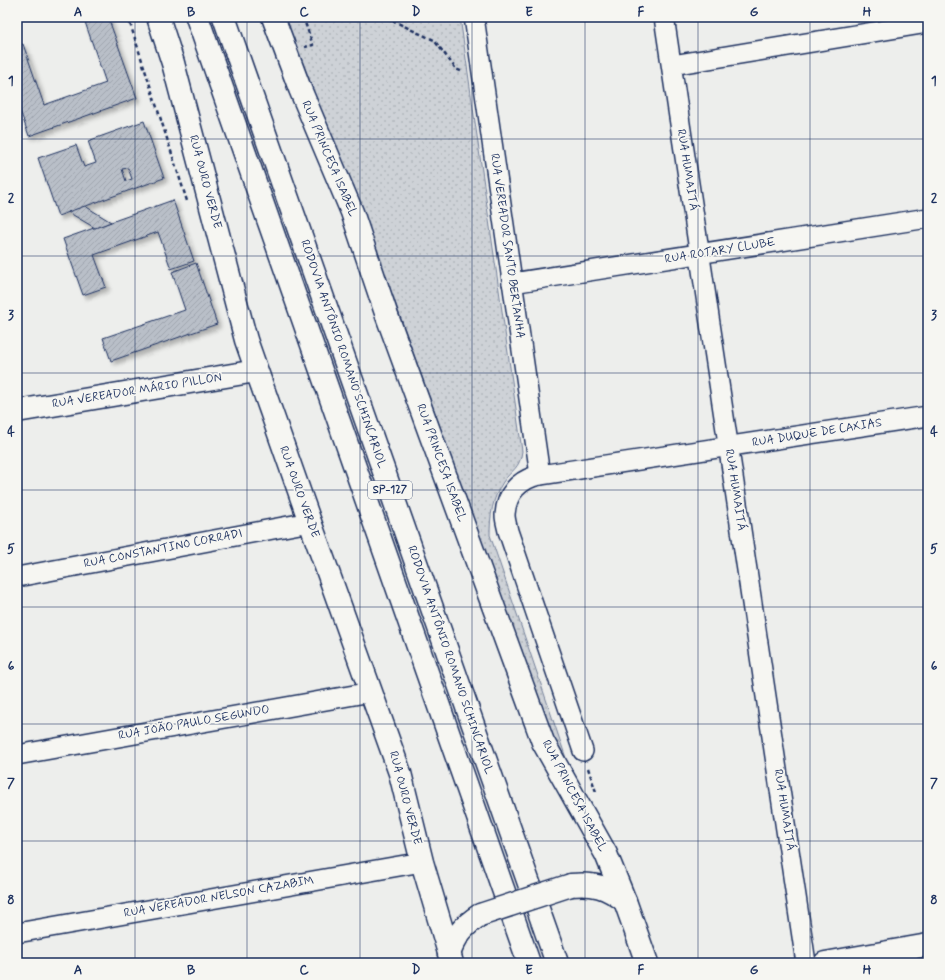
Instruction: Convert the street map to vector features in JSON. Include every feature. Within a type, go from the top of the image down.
[{"type":"main road","name":"RUA OURO VERDE","points":[[158,17],[173,63],[246,340],[400,773],[422,862],[451,959]]},
{"type":"main road","name":"SP-127","points":[[197,17],[529,963]]},
{"type":"main road","name":"RODOVIA ANTÔNIO ROMANO SCHINCARIOL","points":[[224,17],[557,963]]},
{"type":"main road","name":"RUA PRINCESA ISABEL","points":[[274,17],[300,89],[352,212],[390,323],[543,742],[606,854],[648,961]]},
{"type":"main road","name":"RUA VEREADOR MÁRIO PILLON","points":[[17,410],[256,371]]},
{"type":"main road","points":[[451,959],[454,942],[460,931],[469,922],[480,915],[571,885],[585,884],[600,886],[613,892],[625,901]]},
{"type":"main road","points":[[825,963],[928,945]]},
{"type":"street","name":"RUA VEREADOR SANTO BERTANHA","points":[[474,17],[540,475]]},
{"type":"street","name":"RUA HUMAITÁ","points":[[664,17],[806,963]]},
{"type":"street","points":[[672,65],[928,23]]},
{"type":"street","name":"RUA ROTARY CLUBE","points":[[512,283],[928,218]]},
{"type":"street","name":"RUA DUQUE DE CAXIAS","points":[[540,475],[928,416]]},
{"type":"street","points":[[540,475],[529,477],[513,490],[509,498],[505,515],[508,531],[582,751]]},
{"type":"street","name":"RUA CONSTANTINO CORRADI","points":[[17,577],[310,522]]},
{"type":"street","name":"RUA JOÃO PAULO SEGUNDO","points":[[17,755],[371,692]]},
{"type":"street","name":"RUA VEREADOR NELSON CAZABIM","points":[[17,933],[422,862]]},
{"type":"path","points":[[128,18],[137,17]]},
{"type":"path","points":[[302,42],[305,48],[313,45],[303,17]]},
{"type":"path","points":[[386,17],[434,40],[456,69],[468,75],[483,78]]},
{"type":"shaded area","points":[[284,17],[460,17],[522,451],[519,462],[503,482],[496,495],[491,514],[490,535],[566,758],[554,738],[540,703],[361,208],[319,111]]},
{"type":"building","points":[[99,17],[108,17],[137,98],[29,136],[17,102],[17,46],[23,44],[44,105],[106,83],[85,22]]},
{"type":"building","points":[[144,121],[164,178],[58,216],[38,158],[76,145],[84,167],[96,163],[88,141]],"holes":[[[128,168],[132,179],[126,181],[122,169]]]},
{"type":"building","points":[[173,200],[194,261],[171,269],[158,232],[94,255],[106,287],[83,295],[63,239]]},
{"type":"building","points":[[85,206],[111,222],[95,228],[68,212]]},
{"type":"building","points":[[196,263],[217,324],[111,361],[103,338],[185,310],[172,272]]}]
